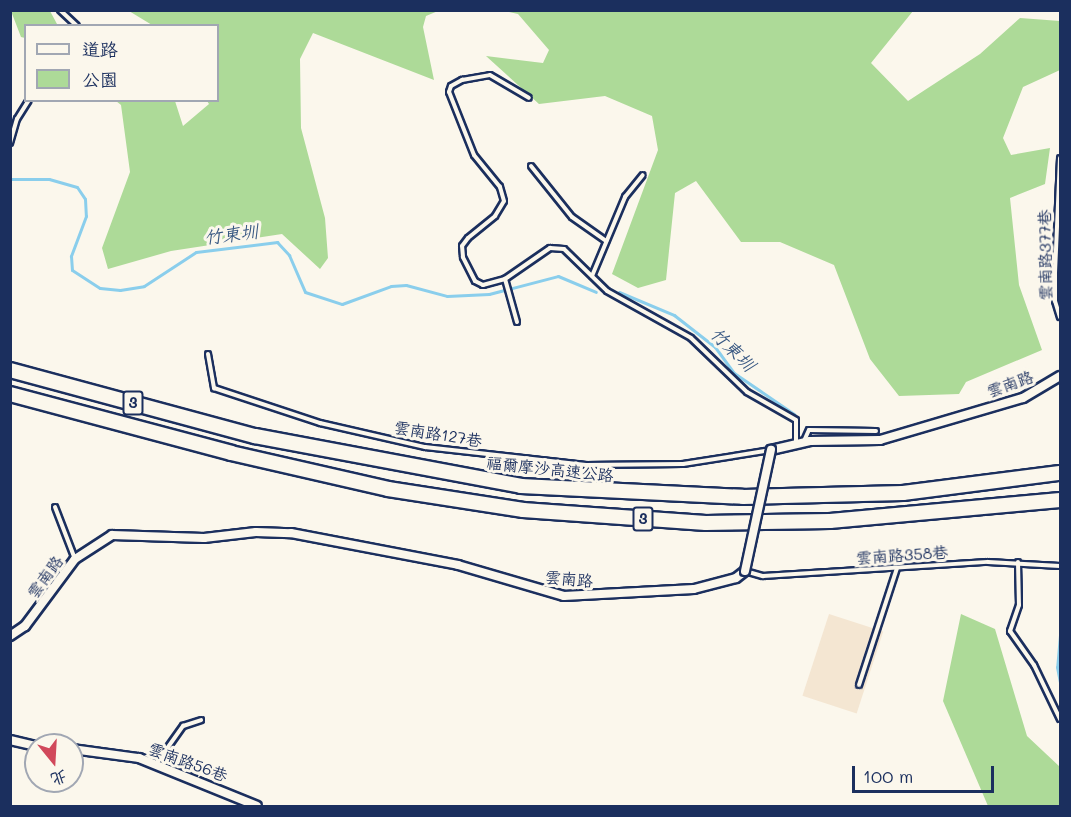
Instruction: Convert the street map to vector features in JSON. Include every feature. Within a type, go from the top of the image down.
[{"type":"highway","name":"福爾摩沙高速公路","points":[[10,370],[255,436],[521,486],[743,498],[903,493],[1060,473]]},
{"type":"highway","name":"3","points":[[10,394],[332,476],[523,510],[706,523],[830,521],[1060,500]]},
{"type":"street","name":"雲南路","points":[[771,450],[800,442],[880,440],[1023,398],[1060,376]]},
{"type":"street","points":[[745,571],[771,450]]},
{"type":"street","name":"雲南路","points":[[10,636],[25,626],[75,559],[112,536],[204,538],[256,532],[291,533],[458,565],[564,596],[694,589],[736,578],[745,571]]},
{"type":"street","name":"雲南路56巷","points":[[84,751],[156,764],[256,806]]},
{"type":"lane","points":[[60,10],[75,24]]},
{"type":"lane","points":[[529,98],[490,75],[462,80],[451,86],[449,93],[474,155],[500,187],[504,201],[495,216],[468,237],[462,246],[463,257],[475,281],[483,285],[505,279],[550,248],[564,249],[625,303],[652,313],[691,338],[747,392],[796,420],[800,442]]},
{"type":"lane","points":[[10,143],[17,119],[28,102]]},
{"type":"lane","name":"雲南路377巷","points":[[1060,158],[1055,274],[1060,317]]},
{"type":"lane","points":[[531,166],[572,217],[606,241]]},
{"type":"lane","points":[[592,276],[625,197],[643,175]]},
{"type":"lane","points":[[505,279],[517,321]]},
{"type":"lane","name":"雲南路127巷","points":[[208,354],[214,388],[320,423],[425,447],[586,465],[683,464],[771,450]]},
{"type":"lane","points":[[800,442],[810,429],[876,431]]},
{"type":"lane","points":[[55,507],[75,559]]},
{"type":"lane","points":[[1018,561],[1019,605],[1010,631],[1034,665],[1060,719]]},
{"type":"lane","name":"雲南路358巷","points":[[745,571],[762,576],[1018,561],[1060,566]]},
{"type":"lane","points":[[859,685],[897,568]]},
{"type":"lane","points":[[156,764],[183,726],[201,720]]},
{"type":"shaded area","points":[[829,614],[883,632],[857,713],[802,696]]},
{"type":"green space","points":[[11,11],[50,11],[57,24],[24,24],[24,38],[21,37]]},
{"type":"green space","points":[[129,11],[438,11],[426,16],[423,27],[434,80],[313,33],[300,59],[301,128],[325,218],[328,258],[320,269],[282,234],[171,251],[108,269],[102,248],[130,172],[121,105],[117,102],[175,102],[183,126],[209,104],[208,102],[219,102],[219,24],[150,24]]},
{"type":"green space","points":[[505,11],[913,11],[871,63],[908,101],[980,54],[1020,18],[1060,21],[1060,70],[1023,87],[1003,138],[1011,155],[1050,148],[1045,184],[1010,198],[1019,285],[1042,350],[966,382],[959,394],[899,396],[870,359],[834,265],[780,242],[741,242],[696,181],[675,193],[666,280],[638,288],[612,274],[658,150],[652,116],[605,96],[539,104],[486,56],[543,63],[549,50],[518,14]]},
{"type":"green space","points":[[961,614],[995,629],[1027,736],[1060,767],[1060,806],[988,806],[943,701]]},
{"type":"waterway","name":"竹東圳","points":[[10,179],[49,179],[77,187],[85,199],[86,216],[71,256],[72,270],[100,288],[120,290],[144,286],[196,252],[277,242],[289,255],[305,292],[342,304],[391,286],[406,285],[447,296],[489,294],[558,276],[596,292]]},
{"type":"waterway","name":"竹東圳","points":[[619,292],[674,315],[715,347],[734,373],[794,414]]},
{"type":"waterway","name":"竹東圳","points":[[1060,635],[1057,667],[1060,682]]}]
